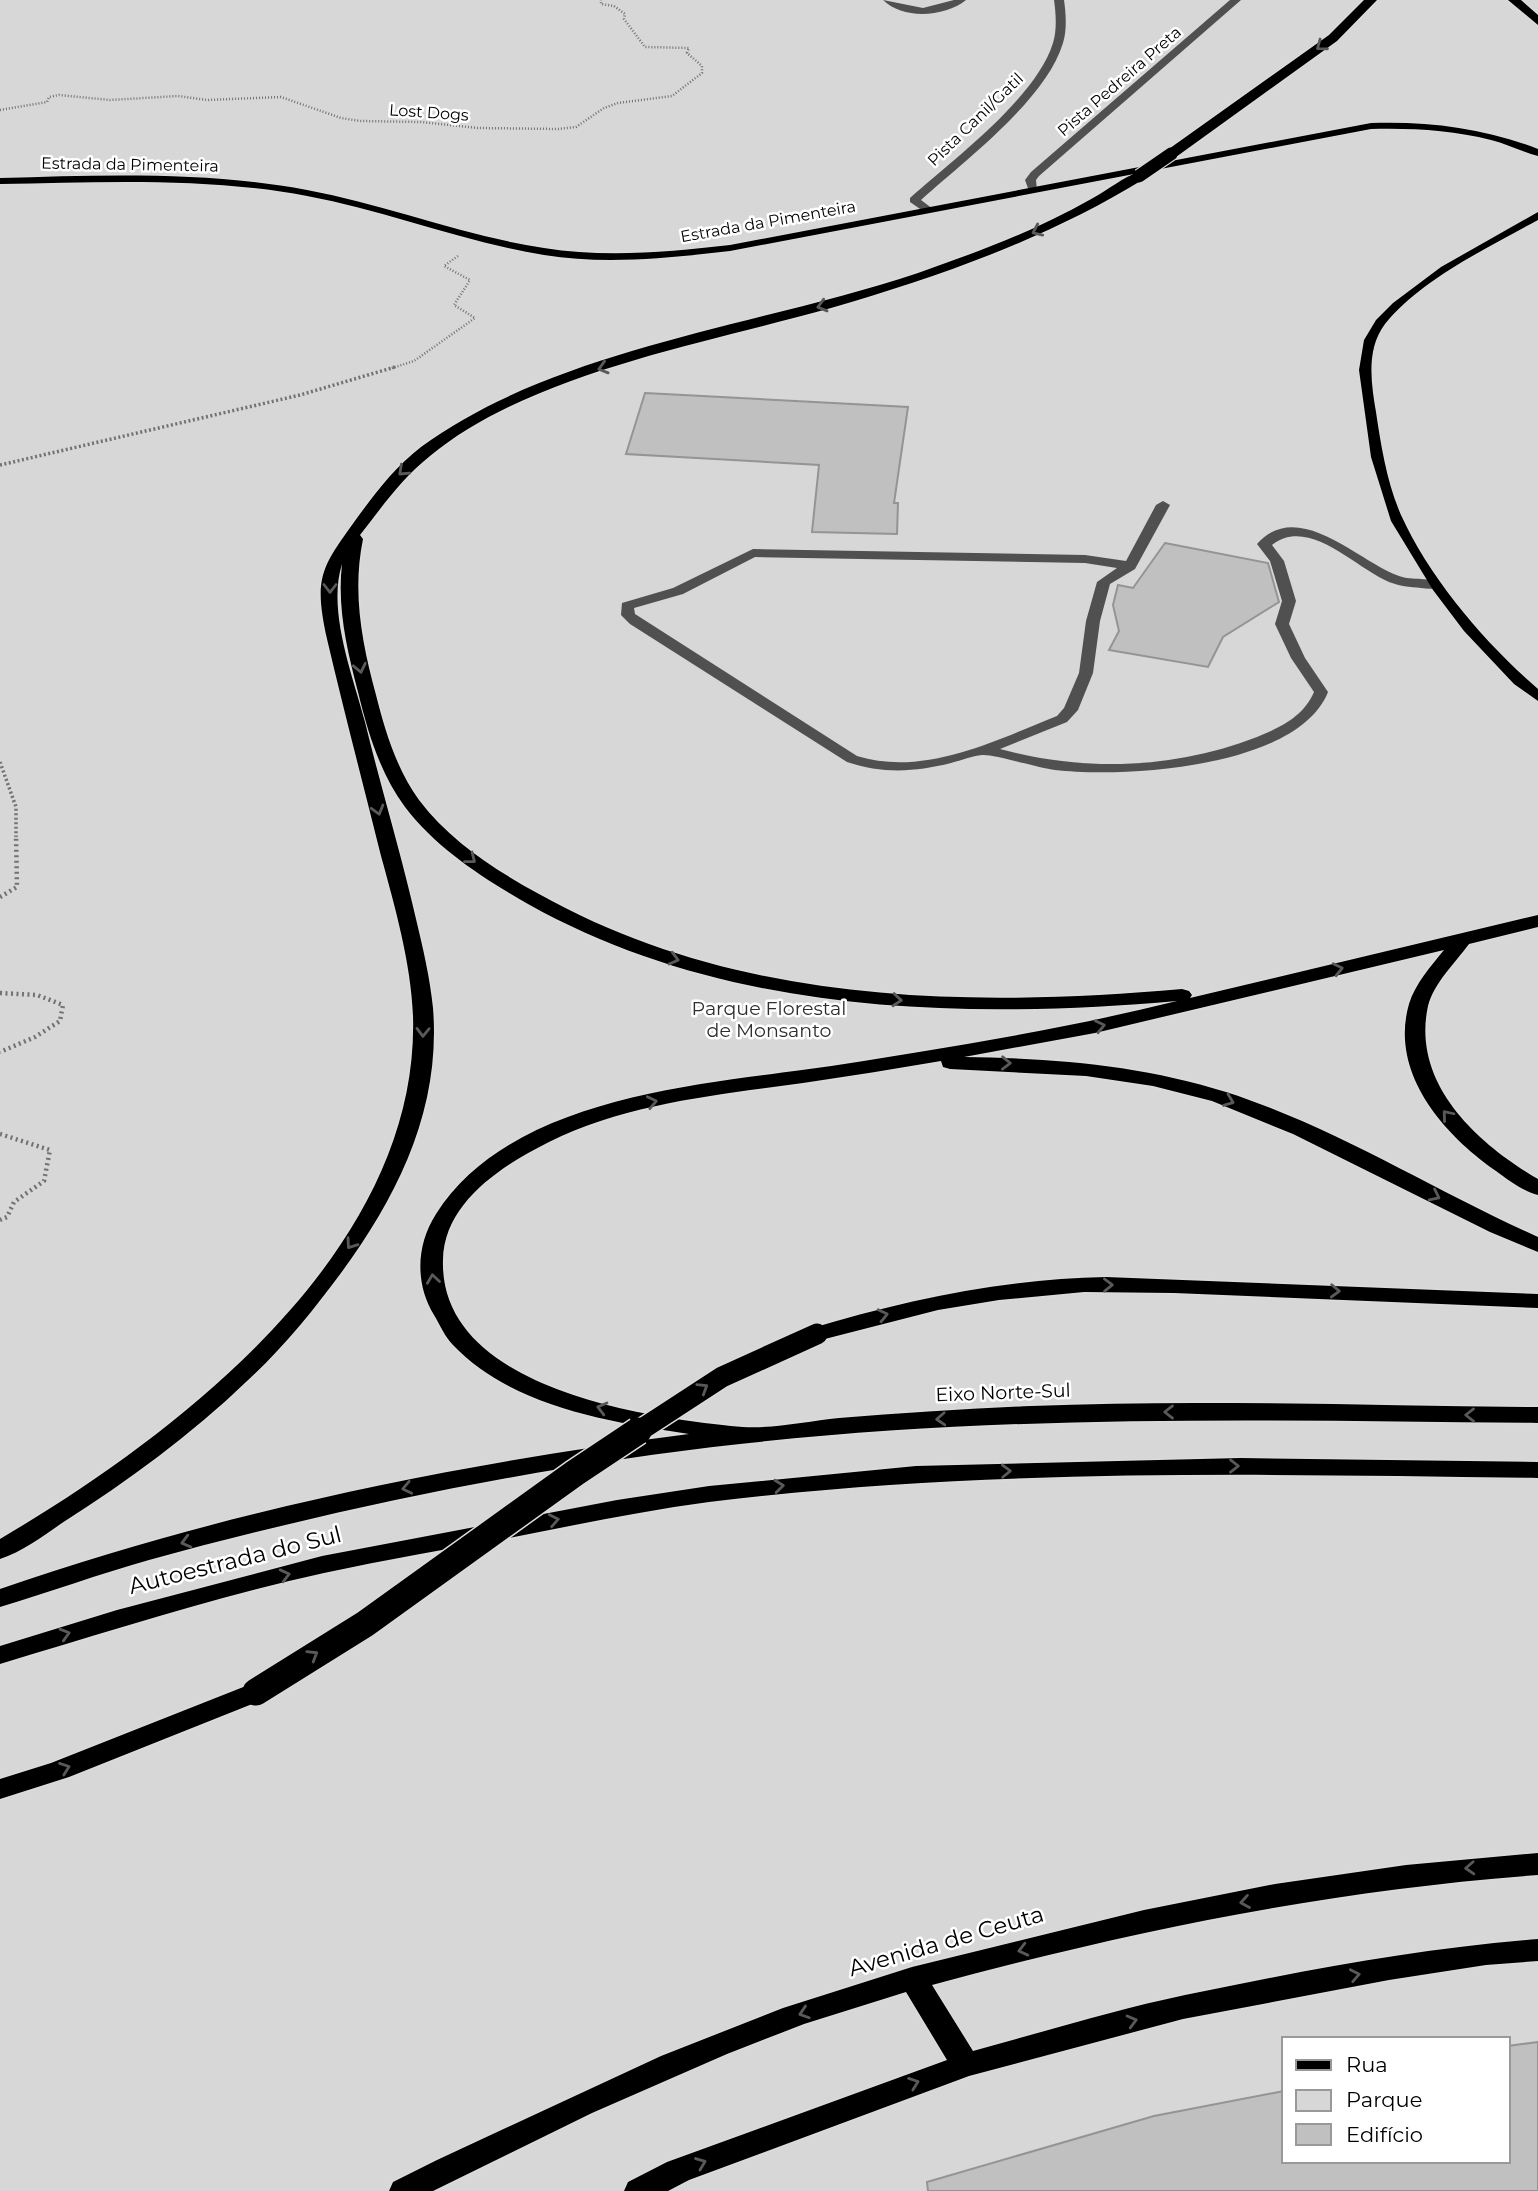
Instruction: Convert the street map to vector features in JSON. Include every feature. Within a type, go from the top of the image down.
[{"type":"highway","points":[[0,1550],[44,1524],[149,1450],[249,1366],[293,1322],[352,1242],[379,1199],[407,1137],[419,1091],[424,1012],[401,896],[356,727],[330,600],[330,577],[338,552],[390,483],[439,442],[513,401],[603,368],[931,272],[1007,244],[1098,201],[1171,154],[1333,38],[1371,0]]},
{"type":"highway","points":[[1514,0],[1538,21]]},
{"type":"highway","points":[[358,528],[349,562],[348,581],[349,606],[360,667],[372,719],[410,800],[436,831],[475,863],[519,892],[569,919],[667,958],[727,973],[780,985],[898,1000],[974,1005],[1041,1005],[1128,1000],[1271,985]]},
{"type":"highway","points":[[741,1434],[640,1418],[582,1403],[519,1382],[482,1360],[445,1320],[436,1300],[431,1273],[431,1251],[436,1234],[458,1194],[480,1175],[531,1142],[585,1118],[711,1090],[889,1064],[1084,1030],[1538,921]]},
{"type":"highway","points":[[1462,939],[1418,1004],[1415,1028],[1423,1076],[1436,1101],[1458,1128],[1489,1156],[1538,1188]]},
{"type":"highway","points":[[889,1064],[1053,1065],[1101,1070],[1220,1097],[1285,1122],[1538,1245]]},
{"type":"highway","points":[[0,1788],[73,1765],[256,1692],[365,1624],[575,1473],[722,1377],[817,1334],[863,1319],[981,1295],[1062,1286],[1166,1285],[1538,1301]]},
{"type":"highway","name":"Eixo Norte-Sul","points":[[474,1475],[575,1457],[741,1434],[1037,1414],[1538,1415]]},
{"type":"highway","name":"Autoestrada do Sul","points":[[0,1655],[117,1619],[309,1568],[487,1532],[709,1493],[916,1474],[1228,1466],[1538,1470]]},
{"type":"highway","name":"Autoestrada do Sul","points":[[0,1598],[105,1564],[197,1539],[385,1493],[474,1475]]},
{"type":"highway","name":"Avenida de Ceuta","points":[[404,2191],[611,2091],[764,2026],[912,1979],[1120,1925],[1292,1893],[1456,1868],[1538,1864]]},
{"type":"highway","points":[[639,2191],[678,2171],[966,2064],[1183,2007],[1389,1969],[1486,1954],[1538,1950]]},
{"type":"highway","points":[[912,1979],[966,2064]]},
{"type":"main road","name":"Estrada da Pimenteira","points":[[0,181],[176,179],[251,185],[307,193],[545,252],[585,256],[682,254],[730,248],[1033,188],[1371,126],[1402,124],[1464,130],[1503,139],[1538,153]]},
{"type":"main road","points":[[1538,215],[1438,275],[1395,306],[1370,338],[1365,372],[1379,462],[1394,512],[1434,584],[1499,663],[1538,697]]},
{"type":"street","points":[[888,0],[896,7],[916,10],[953,5],[961,0]]},
{"type":"street","name":"Pista Canil/Gatil","points":[[927,209],[914,200],[1031,90],[1047,67],[1058,44],[1059,0]]},
{"type":"street","name":"Pista Pedreira Preta","points":[[1033,188],[1030,180],[1035,174],[1236,0]]},
{"type":"street","points":[[1130,566],[1085,559],[753,553],[678,591],[630,604],[626,609],[635,621],[852,759],[868,766],[890,768],[921,765],[985,750],[1062,719],[1071,710],[1086,673],[1093,621],[1104,582],[1130,566],[1163,505]]},
{"type":"street","points":[[985,750],[1022,762],[1074,767],[1113,768],[1190,762],[1222,755],[1300,723],[1317,704],[1321,692],[1298,658],[1282,624],[1289,601],[1277,561],[1264,544],[1271,536],[1286,532],[1307,534],[1337,544],[1394,580],[1434,584]]},
{"type":"path","name":"Lost Dogs","points":[[0,110],[47,102],[49,97],[59,95],[97,100],[178,96],[207,100],[281,97],[341,118],[360,121],[421,122],[478,128],[558,129],[576,127],[604,108],[618,103],[672,96],[702,73],[702,66],[687,53],[689,48],[684,46],[655,50],[645,47],[624,19],[625,14],[614,6],[601,4],[601,0]]},
{"type":"path","points":[[0,465],[300,395],[414,361],[475,318],[454,305],[470,280],[444,266],[483,238]]},
{"type":"path","points":[[0,762],[16,807],[19,868],[18,887],[0,897]]},
{"type":"path","points":[[0,993],[37,995],[63,1005],[60,1021],[35,1037],[0,1052]]},
{"type":"path","points":[[0,1134],[50,1150],[44,1181],[14,1202],[7,1217],[0,1220]]},
{"type":"green space","name":"Parque Florestal de Monsanto","points":[[0,0],[1538,0],[1538,2191],[0,2191]]},
{"type":"building","points":[[645,393],[908,407],[894,503],[898,503],[897,534],[812,532],[819,465],[626,454]]},
{"type":"building","points":[[1165,543],[1268,563],[1279,602],[1223,637],[1208,667],[1109,650],[1119,631],[1113,605],[1118,585],[1133,588]]},
{"type":"building","points":[[1538,2042],[1538,2191],[928,2191],[927,2182],[1154,2116],[1282,2091],[1282,2163],[1510,2163],[1510,2046]]}]
